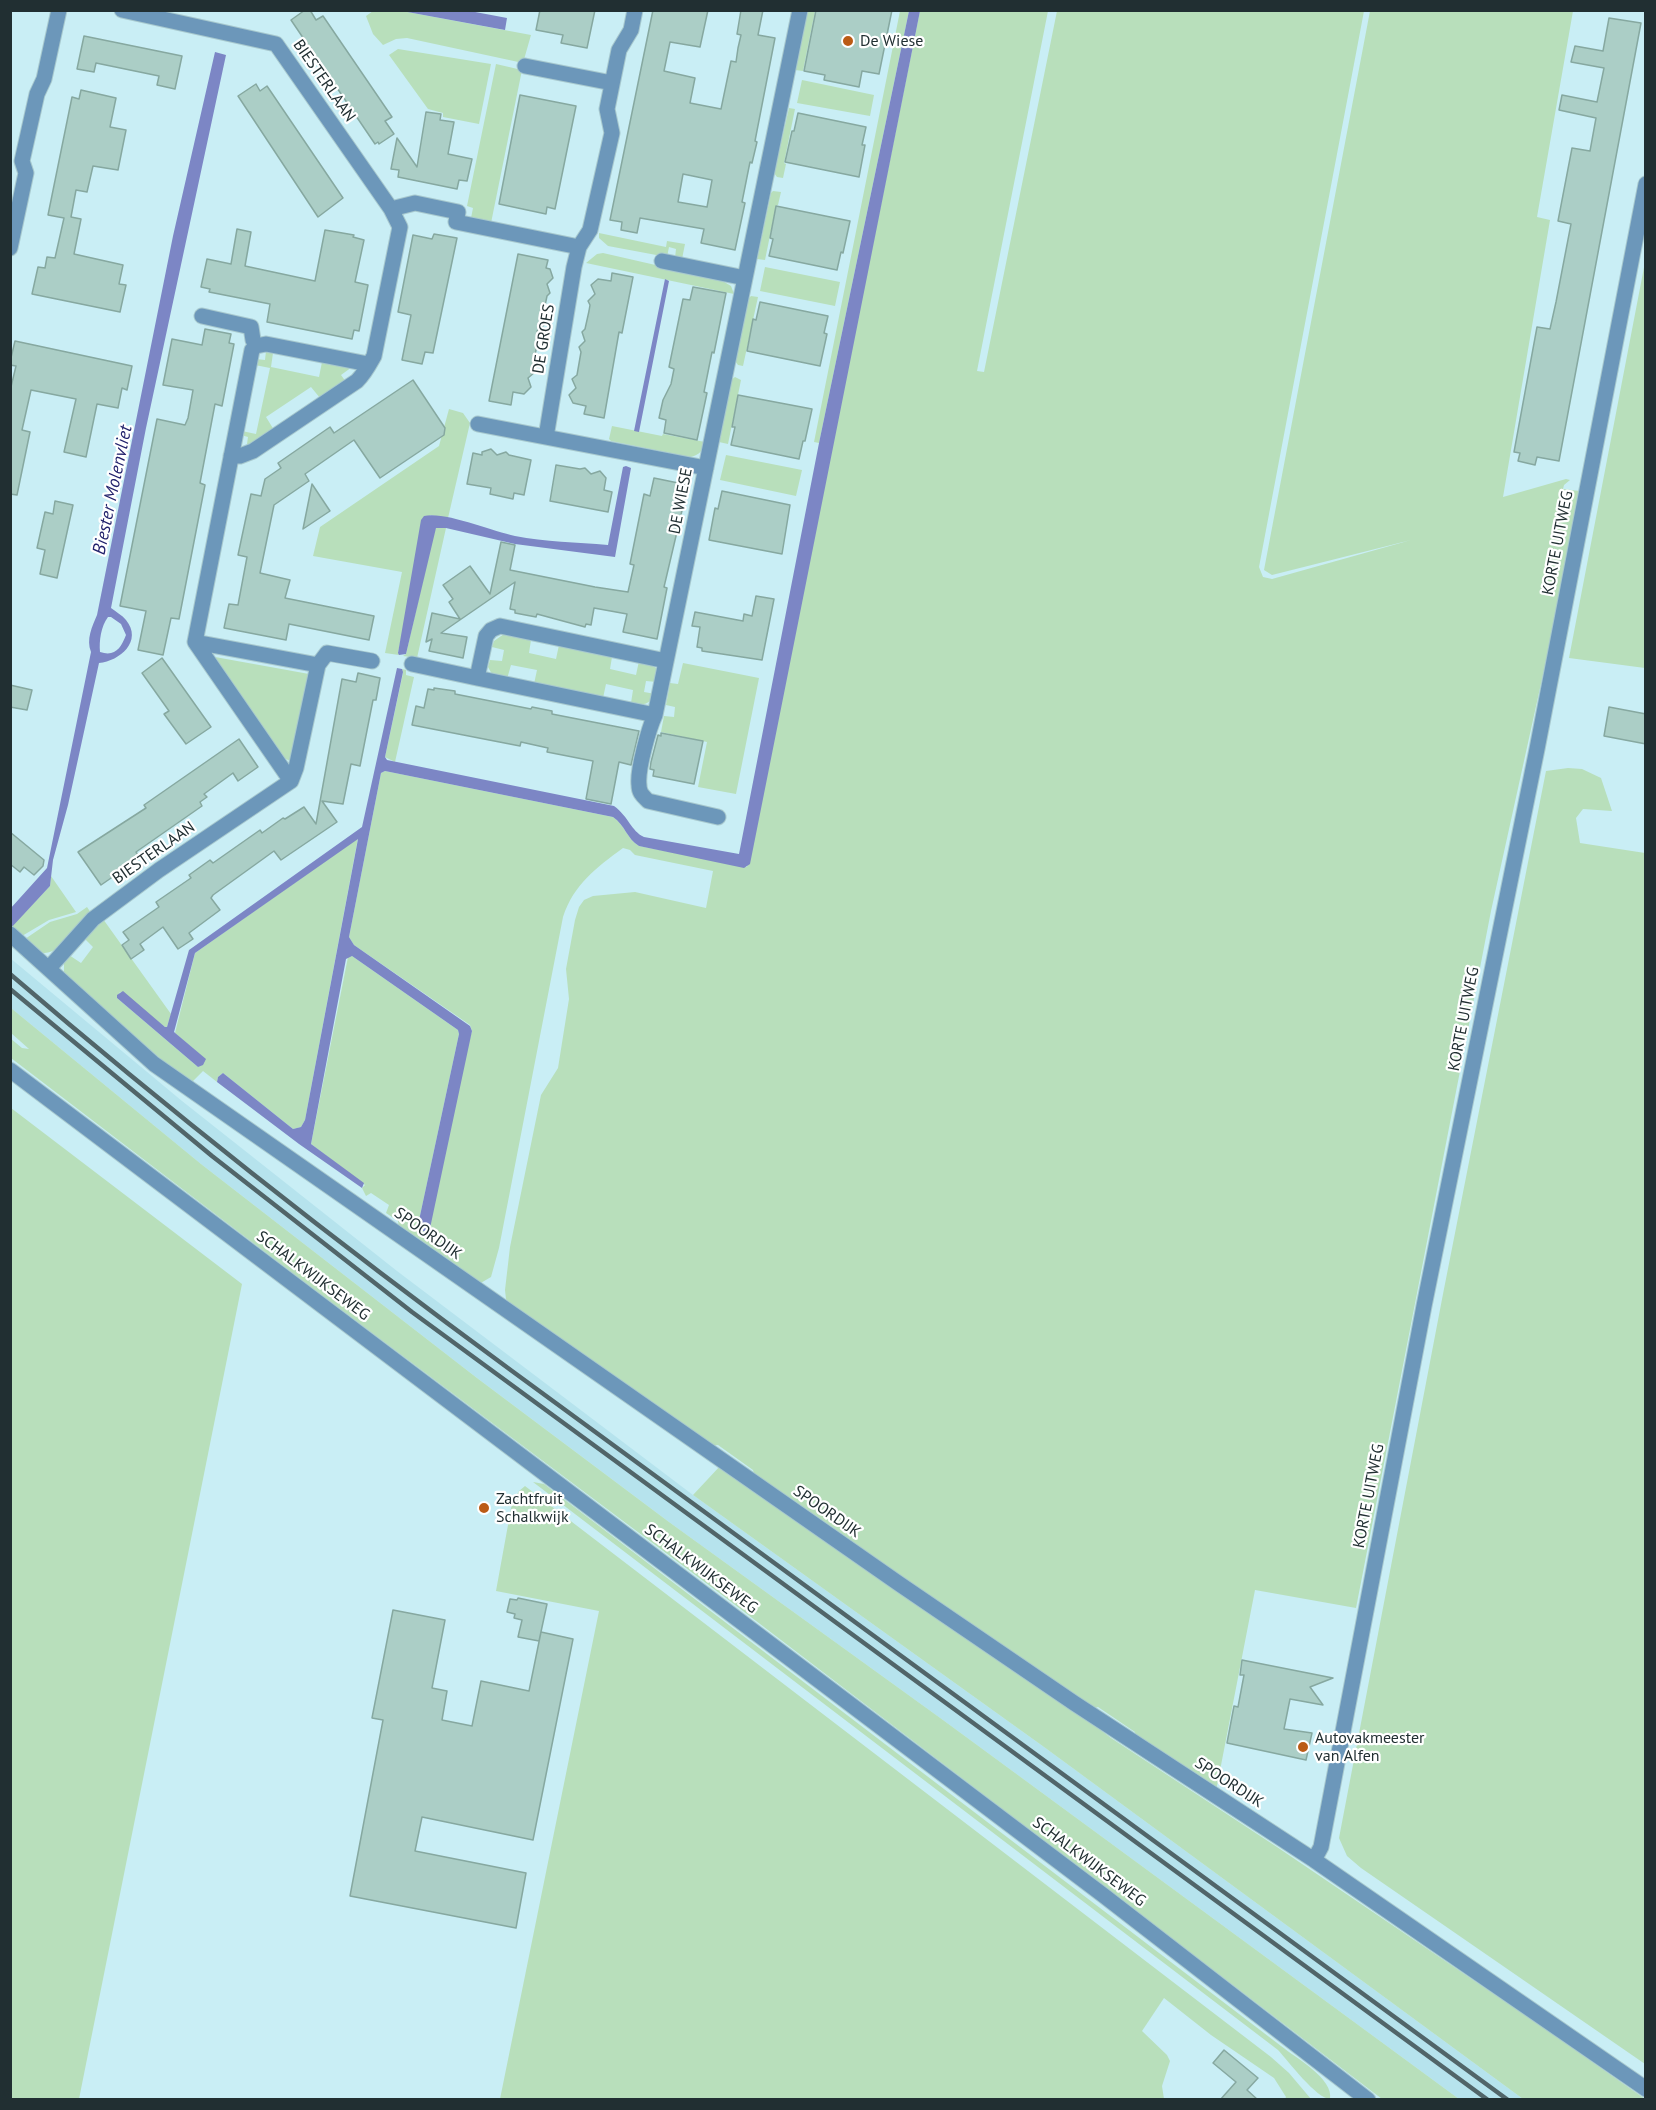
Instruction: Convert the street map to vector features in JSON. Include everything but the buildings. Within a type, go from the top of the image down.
[{"type":"street","points":[[10,248],[26,173],[22,161],[37,94],[44,79],[59,10]]},
{"type":"street","name":"BIESTERLAAN","points":[[122,10],[276,44],[391,208],[400,227],[374,356],[365,373],[357,381],[247,454],[231,456]]},
{"type":"street","name":"DE GROES","points":[[546,438],[579,247],[590,230],[612,133],[607,108],[619,50],[632,30],[635,10]]},
{"type":"street","name":"DE WIESE","points":[[718,817],[648,801],[640,794],[638,783],[650,726],[655,715],[800,10]]},
{"type":"street","points":[[525,66],[612,84]]},
{"type":"street","name":"KORTE UITWEG","points":[[1314,1860],[1321,1847],[1424,1306],[1537,749],[1646,184]]},
{"type":"street","points":[[391,208],[415,203],[458,212],[456,222],[579,247]]},
{"type":"street","points":[[662,261],[745,278]]},
{"type":"street","points":[[202,316],[251,327],[256,346]]},
{"type":"street","points":[[291,781],[195,642],[250,354],[256,346],[266,344],[368,364]]},
{"type":"street","points":[[478,424],[706,468]]},
{"type":"street","points":[[477,678],[486,636],[491,630],[501,626],[666,661]]},
{"type":"street","points":[[195,642],[318,665]]},
{"type":"street","points":[[291,781],[296,768],[318,665],[327,653],[372,661]]},
{"type":"street","points":[[412,664],[655,715]]},
{"type":"street","name":"BIESTERLAAN","points":[[49,968],[93,919],[159,870],[291,781]]},
{"type":"street","name":"SPOORDIJK","points":[[12,935],[154,1064],[908,1590],[1074,1703],[1314,1860],[1646,2089]]},
{"type":"street","name":"SCHALKWIJKSEWEG","points":[[10,1070],[1103,1895],[1351,2095],[1368,2100]]},
{"type":"shaded area","points":[[10,958],[182,1101],[397,1271],[693,1495],[1044,1747],[1523,2099],[1459,2099],[669,1522],[477,1378],[201,1164],[11,1008]]},
{"type":"green space","points":[[373,11],[402,11],[531,35],[523,63],[407,38],[396,39],[383,45],[373,34],[366,16]]},
{"type":"green space","points":[[807,11],[815,11],[803,71],[795,70]]},
{"type":"green space","points":[[900,11],[909,11],[819,443],[814,442]]},
{"type":"green space","points":[[920,11],[1048,11],[977,371],[984,372],[1057,11],[1364,11],[1259,567],[1263,577],[1272,579],[1411,540],[1272,575],[1264,570],[1370,11],[1573,11],[1537,217],[1550,220],[1503,497],[1566,479],[1570,480],[1563,489],[1580,491],[1582,497],[1491,911],[1356,1608],[1255,1590],[1216,1791],[1136,1739],[1135,1732],[1098,1707],[1091,1709],[755,1477],[753,1470],[718,1445],[710,1446],[512,1308],[506,1299],[510,1247],[541,1095],[558,1068],[569,999],[566,969],[579,907],[584,900],[593,896],[635,892],[706,908],[713,871],[635,855],[623,848],[595,870],[573,895],[563,917],[499,1248],[491,1277],[479,1284],[399,1228],[398,1221],[386,1213],[389,1205],[371,1193],[366,1196],[362,1188],[365,1185],[311,1144],[348,957],[352,956],[458,1030],[418,1225],[472,1031],[470,1025],[354,945],[349,937],[381,773],[385,771],[613,817],[639,846],[747,867]]},
{"type":"green space","points":[[398,49],[491,64],[479,124],[443,117],[443,113],[428,109],[389,55]]},
{"type":"green space","points":[[496,64],[522,70],[491,223],[471,218],[473,208],[467,206]]},
{"type":"green space","points":[[802,80],[874,95],[870,116],[797,103]]},
{"type":"green space","points":[[789,108],[795,109],[783,178],[777,177],[774,173]]},
{"type":"green space","points":[[781,192],[778,205],[765,260],[757,259],[771,193]]},
{"type":"green space","points":[[599,233],[666,247],[667,241],[685,244],[682,259],[675,258],[676,249],[669,247],[667,257],[608,246],[599,238]]},
{"type":"green space","points":[[603,253],[721,280],[731,286],[734,294],[586,263],[597,254]]},
{"type":"green space","points":[[1645,262],[1645,668],[1569,658]]},
{"type":"green space","points":[[765,267],[840,282],[835,306],[760,291]]},
{"type":"green space","points":[[751,296],[758,297],[743,366],[738,365],[735,361],[748,299]]},
{"type":"green space","points":[[266,351],[273,353],[271,367],[319,377],[322,362],[352,367],[341,375],[346,382],[320,398],[311,387],[266,417],[274,430],[249,445],[247,444],[248,437],[241,435],[242,431],[256,434],[270,368],[255,365],[256,359],[265,360]]},
{"type":"green space","points":[[735,377],[741,380],[728,444],[719,442],[731,380]]},
{"type":"green space","points":[[449,409],[463,413],[470,423],[448,518],[430,515],[399,655],[385,653],[402,572],[313,556],[320,527],[439,446]]},
{"type":"green space","points":[[612,426],[705,442],[700,452],[690,457],[611,441],[609,439]]},
{"type":"green space","points":[[726,455],[802,470],[796,496],[720,480]]},
{"type":"green space","points":[[440,527],[446,528],[417,658],[403,656],[406,654],[434,532]]},
{"type":"green space","points":[[504,634],[531,640],[529,653],[556,659],[559,645],[612,657],[610,669],[636,675],[639,661],[651,664],[658,670],[657,682],[646,681],[644,692],[655,694],[645,704],[631,703],[633,690],[606,684],[603,698],[534,684],[537,670],[511,665],[507,679],[493,676],[488,667],[490,660],[502,661],[504,650],[492,647],[494,641]]},
{"type":"green space","points":[[215,657],[309,674],[290,761],[282,757]]},
{"type":"green space","points":[[683,663],[759,678],[736,794],[698,787],[707,742],[661,732],[664,716],[674,717],[675,707],[666,705],[670,683],[678,684]]},
{"type":"green space","points":[[402,669],[406,670],[406,675],[414,677],[395,762],[385,757]]},
{"type":"green space","points":[[1582,769],[1601,778],[1612,811],[1583,809],[1576,818],[1580,843],[1645,853],[1645,2064],[1361,1868],[1347,1856],[1339,1838],[1546,771]]},
{"type":"green space","points":[[358,838],[305,1120],[301,1127],[293,1129],[223,1073],[218,1077],[217,1082],[203,1071],[193,1081],[188,1081],[68,978],[64,972],[64,961],[69,955],[81,963],[93,947],[84,938],[103,919],[171,1014],[167,1027],[120,992],[117,998],[198,1067],[205,1059],[175,1033],[195,953]]},
{"type":"green space","points":[[51,876],[76,912],[49,920],[22,936],[12,926],[50,886]]},
{"type":"green space","points":[[87,907],[91,913],[54,950],[47,953],[39,952],[25,939],[50,922],[77,914]]},
{"type":"green space","points":[[11,1008],[201,1164],[477,1378],[669,1522],[1459,2099],[1382,2099],[726,1598],[316,1291],[11,1058],[10,1038],[22,1048],[29,1049],[11,1033]]},
{"type":"green space","points":[[11,1108],[242,1284],[79,2099],[11,2099]]},
{"type":"green space","points":[[721,1465],[1071,1707],[1111,1738],[1277,1847],[1645,2099],[1523,2099],[1044,1747],[693,1495]]},
{"type":"green space","points":[[533,1482],[544,1484],[1304,2063],[1326,2084],[1330,2091],[1330,2099],[1310,2086],[1278,2050]]},
{"type":"green space","points":[[525,1486],[1271,2057],[1289,2073],[1311,2099],[1285,2099],[1286,2097],[1274,2078],[1211,2035],[1164,1998],[1142,2031],[1167,2055],[1170,2061],[1162,2086],[1164,2099],[500,2099],[599,1611],[496,1591],[512,1503]]},
{"type":"water","points":[[402,11],[470,11],[507,18],[505,30]]},
{"type":"water","points":[[909,11],[920,11],[750,864],[744,868],[639,846],[613,817],[385,771],[381,773],[349,937],[354,945],[470,1026],[472,1031],[429,1233],[423,1231],[418,1225],[458,1030],[352,956],[346,959],[311,1144],[364,1183],[362,1188],[217,1082],[218,1077],[223,1073],[293,1129],[301,1127],[305,1120],[358,839],[195,953],[174,1032],[206,1059],[203,1065],[198,1067],[117,998],[117,995],[123,991],[167,1027],[189,950],[362,827],[397,668],[402,669],[403,672],[385,757],[387,760],[614,806],[644,837],[739,854],[819,443]]},
{"type":"water","points":[[215,52],[226,55],[146,428],[111,608],[124,618],[131,628],[132,635],[127,649],[114,658],[99,663],[68,805],[53,860],[50,886],[11,928],[10,909],[47,868],[91,652],[90,633],[97,615],[173,236]],"holes":[[[108,617],[121,624],[126,635],[122,644],[114,652],[100,652],[102,629]]]},
{"type":"water","points":[[665,279],[669,281],[639,432],[634,431]]},
{"type":"water","points":[[623,467],[631,468],[615,557],[515,544],[446,528],[436,528],[406,654],[399,655],[421,520],[424,516],[443,516],[526,538],[608,545]]},
{"type":"railway","points":[[10,974],[320,1227],[1508,2100]]},
{"type":"railway","points":[[10,989],[212,1156],[412,1312],[1488,2100]]},
{"type":"place","name":"De Wiese","points":[[848,41]]},
{"type":"place","name":"Zachtfruit Schalkwijk","points":[[484,1508]]},
{"type":"place","name":"Autovakmeester van Alfen","points":[[1303,1747]]},
{"type":"water label","name":"Biester Molenvliet","points":[[113,490]]}]
